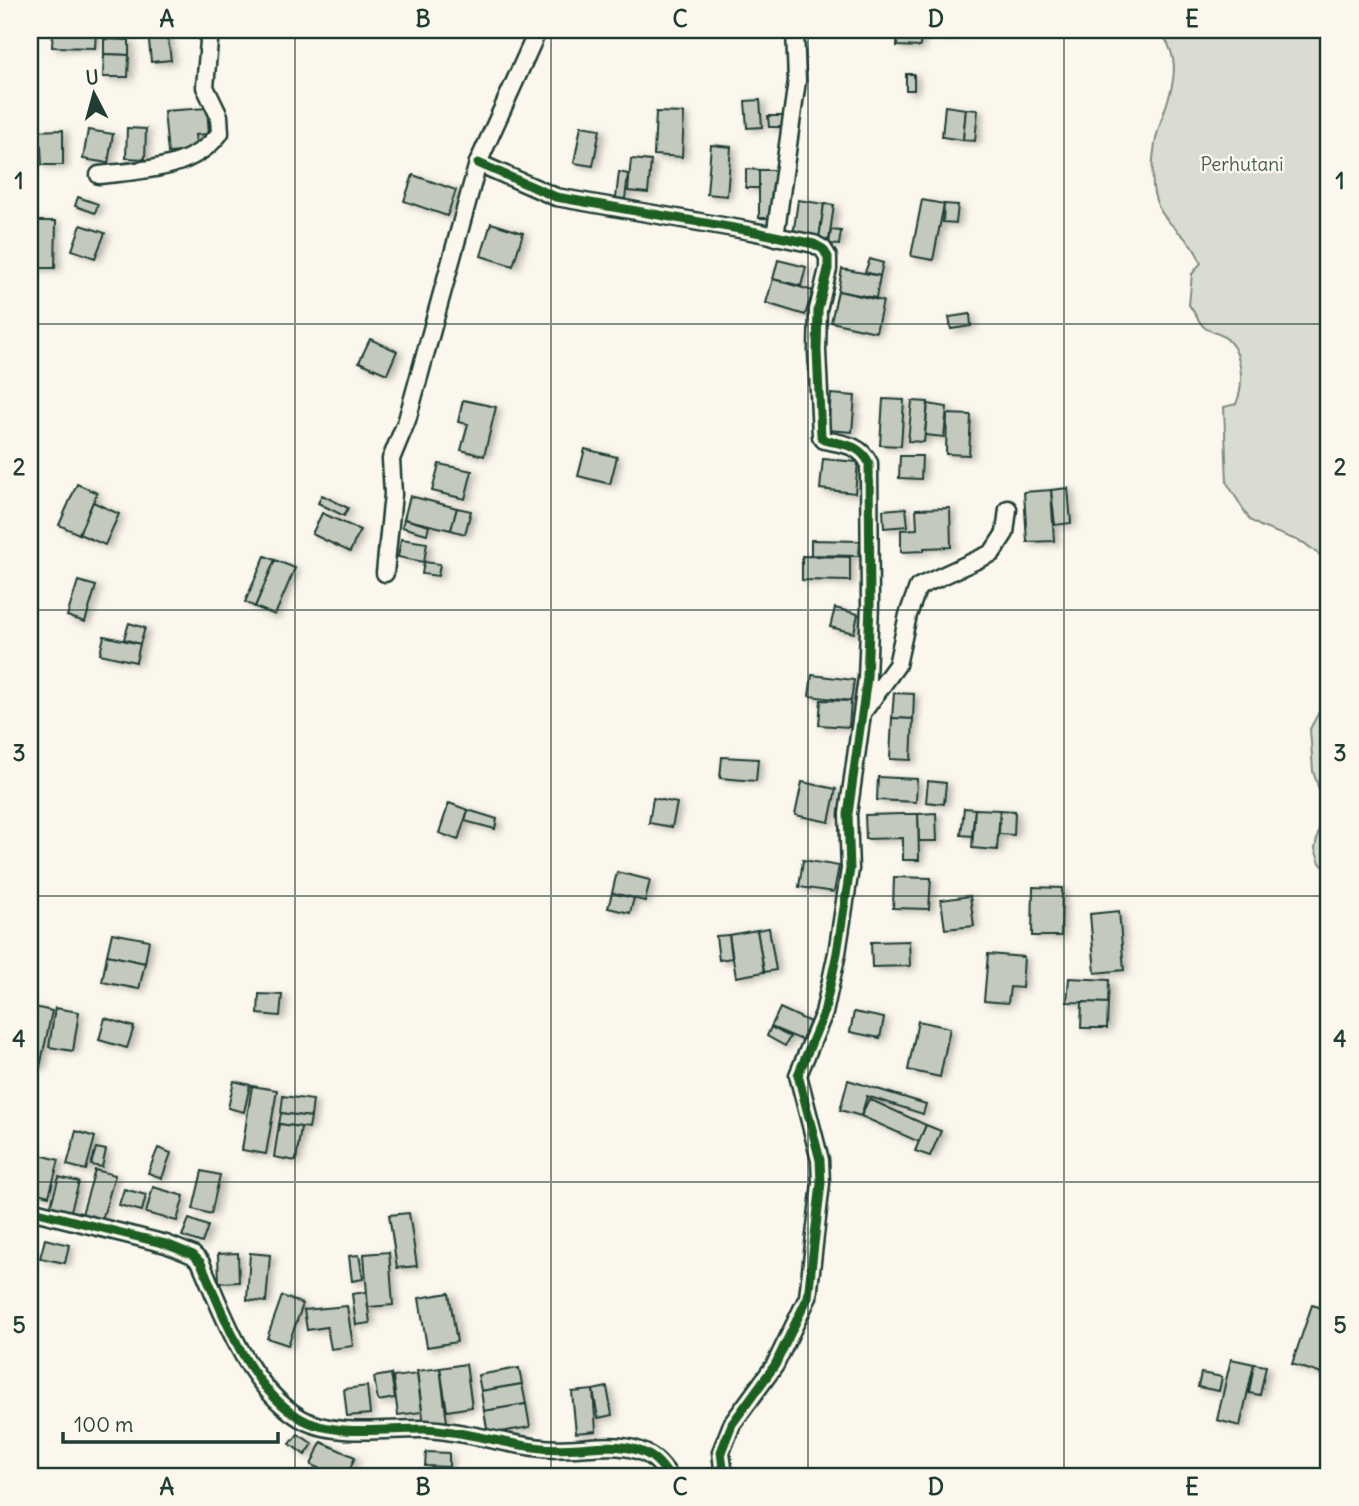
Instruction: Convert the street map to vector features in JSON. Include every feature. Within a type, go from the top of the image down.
[{"type":"street","points":[[99,176],[166,167],[191,158],[209,147],[220,133],[219,116],[205,87],[210,30]]},
{"type":"street","points":[[385,573],[393,494],[391,459],[407,420],[478,163],[538,30]]},
{"type":"street","points":[[775,237],[797,80],[795,30]]},
{"type":"street","points":[[478,163],[556,197],[814,244],[823,249],[828,257],[828,269],[818,310],[821,436],[824,440],[842,442],[859,450],[869,464],[870,604],[864,711],[848,814],[850,869],[837,953],[824,1013],[798,1075],[821,1172],[808,1297],[775,1365],[732,1424],[721,1452],[724,1476]]},
{"type":"street","points":[[864,711],[897,665],[908,615],[918,587],[992,553],[1005,533],[1008,509]]},
{"type":"street","points":[[30,1210],[166,1244],[193,1255],[201,1263],[235,1341],[253,1371],[272,1394],[308,1422],[321,1427],[341,1429],[428,1429],[545,1449],[628,1448],[651,1455],[669,1476]]},
{"type":"green space","name":"Perhutani","points":[[1160,30],[1329,30],[1329,562],[1304,543],[1250,520],[1227,483],[1224,407],[1236,404],[1241,371],[1234,347],[1223,336],[1205,328],[1189,305],[1192,274],[1201,263],[1189,243],[1167,220],[1156,200],[1153,187],[1154,150],[1174,69],[1171,51]]},
{"type":"green space","points":[[1329,693],[1329,872],[1320,863],[1315,849],[1323,808],[1313,771],[1310,729]]},
{"type":"building","points":[[53,30],[96,31],[95,48],[52,47]]},
{"type":"building","points":[[148,30],[167,30],[171,60],[151,62]]},
{"type":"building","points":[[898,30],[921,30],[920,47],[897,46]]},
{"type":"building","points":[[936,30],[957,30],[957,33],[936,35]]},
{"type":"building","points":[[104,39],[129,40],[129,55],[104,54]]},
{"type":"building","points":[[104,54],[129,55],[128,77],[103,77]]},
{"type":"building","points":[[906,74],[914,74],[914,90],[906,90]]},
{"type":"building","points":[[760,100],[762,127],[747,128],[745,101]]},
{"type":"building","points":[[945,106],[966,109],[963,140],[942,137]]},
{"type":"building","points":[[207,108],[209,134],[195,135],[197,151],[168,153],[164,111]]},
{"type":"building","points":[[966,109],[978,110],[975,141],[963,140]]},
{"type":"building","points":[[656,112],[684,113],[682,157],[654,155]]},
{"type":"building","points":[[768,116],[784,116],[784,127],[769,127]]},
{"type":"building","points":[[581,126],[600,129],[593,166],[574,163]]},
{"type":"building","points":[[127,128],[146,129],[145,159],[126,158]]},
{"type":"building","points":[[63,130],[63,165],[42,165],[41,146],[30,146],[30,131]]},
{"type":"building","points":[[88,130],[113,134],[108,163],[83,159]]},
{"type":"building","points":[[711,145],[731,147],[727,196],[707,194]]},
{"type":"building","points":[[631,159],[651,161],[648,193],[628,191]]},
{"type":"building","points":[[746,169],[759,170],[759,188],[746,188]]},
{"type":"building","points":[[759,170],[775,170],[775,218],[759,218]]},
{"type":"building","points":[[619,172],[628,174],[625,199],[616,198]]},
{"type":"building","points":[[413,175],[456,190],[447,216],[404,201]]},
{"type":"building","points":[[78,197],[98,204],[95,213],[75,206]]},
{"type":"building","points":[[798,200],[824,204],[819,239],[793,236]]},
{"type":"building","points":[[922,200],[944,204],[933,260],[911,256]]},
{"type":"building","points":[[824,204],[834,205],[829,240],[819,239]]},
{"type":"building","points":[[944,204],[958,205],[956,223],[943,222]]},
{"type":"building","points":[[30,221],[36,221],[36,239],[30,239]]},
{"type":"building","points":[[36,221],[56,221],[55,268],[35,268]]},
{"type":"building","points":[[491,223],[523,233],[513,266],[481,256]]},
{"type":"building","points":[[81,225],[105,233],[95,258],[72,250]]},
{"type":"building","points":[[831,230],[841,231],[839,245],[829,244]]},
{"type":"building","points":[[30,239],[36,239],[35,261],[30,260]]},
{"type":"building","points":[[870,259],[883,263],[880,276],[865,272]]},
{"type":"building","points":[[778,260],[806,267],[801,286],[773,279]]},
{"type":"building","points":[[842,269],[880,276],[876,298],[838,291]]},
{"type":"building","points":[[773,279],[813,291],[805,315],[766,303]]},
{"type":"building","points":[[838,291],[883,301],[876,332],[831,322]]},
{"type":"building","points":[[970,314],[971,326],[951,329],[949,317]]},
{"type":"building","points":[[370,339],[397,351],[387,374],[359,362]]},
{"type":"building","points":[[831,394],[855,396],[852,432],[828,430]]},
{"type":"building","points":[[883,399],[904,400],[901,446],[880,445]]},
{"type":"building","points":[[463,400],[496,407],[484,456],[461,450],[468,424],[458,422]]},
{"type":"building","points":[[912,401],[928,402],[924,442],[908,441]]},
{"type":"building","points":[[928,404],[947,407],[944,437],[925,435]]},
{"type":"building","points":[[947,414],[971,415],[969,455],[946,454]]},
{"type":"building","points":[[585,449],[617,457],[610,484],[578,476]]},
{"type":"building","points":[[900,456],[922,456],[921,479],[899,478]]},
{"type":"building","points":[[823,459],[858,462],[855,493],[820,489]]},
{"type":"building","points":[[439,464],[472,471],[465,499],[432,491]]},
{"type":"building","points":[[77,484],[97,493],[79,534],[59,525]]},
{"type":"building","points":[[1068,488],[1071,523],[1055,525],[1051,490]]},
{"type":"building","points":[[1051,490],[1054,541],[1027,542],[1024,492]]},
{"type":"building","points":[[322,495],[348,508],[344,516],[318,503]]},
{"type":"building","points":[[410,496],[457,508],[451,530],[404,519]]},
{"type":"building","points":[[93,502],[119,514],[105,545],[79,534]]},
{"type":"building","points":[[457,508],[471,511],[465,534],[451,530]]},
{"type":"building","points":[[906,508],[908,526],[884,528],[883,510]]},
{"type":"building","points":[[950,508],[951,547],[901,552],[901,530],[917,529],[916,509]]},
{"type":"building","points":[[322,513],[360,530],[350,552],[312,534]]},
{"type":"building","points":[[404,519],[429,526],[427,534],[402,527]]},
{"type":"building","points":[[401,539],[427,543],[424,562],[398,557]]},
{"type":"building","points":[[811,540],[860,541],[859,556],[811,555]]},
{"type":"building","points":[[265,556],[275,560],[255,607],[245,602]]},
{"type":"building","points":[[802,556],[850,557],[850,581],[802,580]]},
{"type":"building","points":[[275,560],[295,568],[275,615],[255,607]]},
{"type":"building","points":[[424,562],[440,564],[438,576],[422,574]]},
{"type":"building","points":[[78,581],[96,586],[85,622],[67,616]]},
{"type":"building","points":[[835,608],[858,614],[854,633],[830,627]]},
{"type":"building","points":[[129,623],[145,628],[140,644],[124,639]]},
{"type":"building","points":[[104,636],[140,644],[136,662],[100,654]]},
{"type":"building","points":[[812,675],[854,680],[851,701],[809,696]]},
{"type":"building","points":[[894,693],[914,694],[913,719],[892,718]]},
{"type":"building","points":[[821,700],[851,701],[849,727],[819,725]]},
{"type":"building","points":[[892,718],[913,719],[911,760],[890,759]]},
{"type":"building","points":[[722,757],[758,759],[756,781],[720,778]]},
{"type":"building","points":[[878,777],[917,779],[916,802],[877,800]]},
{"type":"building","points":[[928,781],[946,783],[944,804],[926,802]]},
{"type":"building","points":[[802,782],[836,789],[829,822],[795,815]]},
{"type":"building","points":[[653,798],[677,803],[672,827],[649,823]]},
{"type":"building","points":[[449,803],[468,810],[458,840],[439,833]]},
{"type":"building","points":[[964,808],[975,809],[972,836],[961,835]]},
{"type":"building","points":[[975,809],[1000,810],[997,850],[972,848]]},
{"type":"building","points":[[468,810],[497,819],[495,829],[465,821]]},
{"type":"building","points":[[1000,810],[1015,811],[1014,835],[999,834]]},
{"type":"building","points":[[936,813],[937,841],[919,841],[918,814]]},
{"type":"building","points":[[918,814],[919,860],[903,860],[903,838],[866,839],[865,815]]},
{"type":"building","points":[[803,860],[839,866],[834,892],[799,887]]},
{"type":"building","points":[[617,872],[650,880],[645,901],[612,893]]},
{"type":"building","points":[[894,877],[931,878],[929,909],[893,908]]},
{"type":"building","points":[[1033,887],[1062,888],[1061,936],[1032,936]]},
{"type":"building","points":[[612,893],[634,898],[630,913],[608,908]]},
{"type":"building","points":[[970,896],[974,926],[945,929],[941,900]]},
{"type":"building","points":[[1119,911],[1124,970],[1095,973],[1090,914]]},
{"type":"building","points":[[769,928],[776,970],[764,972],[757,930]]},
{"type":"building","points":[[757,930],[764,972],[736,977],[729,935]]},
{"type":"building","points":[[112,933],[149,940],[145,963],[107,955]]},
{"type":"building","points":[[729,935],[732,958],[719,960],[716,936]]},
{"type":"building","points":[[909,941],[910,966],[872,967],[871,942]]},
{"type":"building","points":[[988,954],[1024,957],[1022,988],[1010,987],[1008,1003],[984,1001]]},
{"type":"building","points":[[107,955],[145,963],[139,989],[102,982]]},
{"type":"building","points":[[1069,978],[1109,980],[1108,1003],[1067,1002]]},
{"type":"building","points":[[259,994],[282,995],[280,1016],[258,1014]]},
{"type":"building","points":[[1082,1002],[1108,1003],[1107,1028],[1081,1028]]},
{"type":"building","points":[[30,1006],[52,1011],[40,1067],[30,1065]]},
{"type":"building","points":[[55,1008],[79,1012],[73,1051],[49,1047]]},
{"type":"building","points":[[780,1008],[810,1022],[802,1040],[771,1027]]},
{"type":"building","points":[[854,1012],[884,1018],[880,1038],[850,1032]]},
{"type":"building","points":[[105,1018],[134,1027],[127,1048],[99,1040]]},
{"type":"building","points":[[918,1021],[950,1028],[940,1077],[908,1070]]},
{"type":"building","points":[[771,1027],[790,1037],[785,1046],[767,1036]]},
{"type":"building","points":[[848,1080],[926,1104],[923,1114],[867,1096],[861,1116],[840,1110]]},
{"type":"building","points":[[234,1081],[250,1085],[244,1112],[228,1108]]},
{"type":"building","points":[[252,1086],[277,1090],[266,1154],[242,1150]]},
{"type":"building","points":[[283,1096],[313,1100],[311,1117],[281,1113]]},
{"type":"building","points":[[869,1099],[926,1125],[919,1142],[861,1116]]},
{"type":"building","points":[[281,1113],[311,1117],[309,1128],[279,1124]]},
{"type":"building","points":[[279,1124],[301,1127],[296,1161],[274,1157]]},
{"type":"building","points":[[926,1125],[941,1131],[930,1156],[915,1151]]},
{"type":"building","points":[[76,1131],[95,1137],[86,1170],[67,1165]]},
{"type":"building","points":[[96,1148],[106,1150],[102,1167],[91,1165]]},
{"type":"building","points":[[158,1148],[171,1153],[162,1178],[148,1173]]},
{"type":"building","points":[[40,1155],[59,1160],[49,1196],[30,1191]]},
{"type":"building","points":[[95,1170],[115,1175],[102,1220],[82,1214]]},
{"type":"building","points":[[202,1171],[220,1175],[211,1214],[193,1209]]},
{"type":"building","points":[[59,1177],[79,1182],[70,1214],[50,1208]]},
{"type":"building","points":[[153,1187],[184,1196],[177,1221],[146,1213]]},
{"type":"building","points":[[124,1189],[146,1195],[142,1211],[119,1205]]},
{"type":"building","points":[[409,1213],[417,1266],[397,1268],[389,1215]]},
{"type":"building","points":[[189,1219],[208,1226],[202,1243],[182,1236]]},
{"type":"building","points":[[45,1239],[69,1245],[65,1263],[40,1258]]},
{"type":"building","points":[[389,1252],[393,1305],[368,1307],[364,1254]]},
{"type":"building","points":[[238,1253],[239,1282],[219,1283],[218,1254]]},
{"type":"building","points":[[250,1253],[270,1255],[266,1302],[247,1300]]},
{"type":"building","points":[[359,1255],[363,1279],[352,1281],[349,1256]]},
{"type":"building","points":[[366,1292],[370,1323],[356,1325],[352,1294]]},
{"type":"building","points":[[449,1293],[457,1342],[427,1347],[419,1298]]},
{"type":"building","points":[[282,1296],[303,1304],[288,1345],[267,1338]]},
{"type":"building","points":[[1312,1305],[1329,1310],[1329,1362],[1325,1375],[1292,1364]]},
{"type":"building","points":[[347,1306],[353,1346],[331,1349],[327,1327],[307,1330],[304,1310]]},
{"type":"building","points":[[1231,1359],[1254,1364],[1240,1426],[1217,1420]]},
{"type":"building","points":[[466,1364],[472,1407],[447,1411],[440,1368]]},
{"type":"building","points":[[1254,1364],[1266,1366],[1260,1395],[1249,1393]]},
{"type":"building","points":[[440,1368],[447,1422],[424,1425],[417,1371]]},
{"type":"building","points":[[519,1368],[522,1384],[481,1391],[478,1375]]},
{"type":"building","points":[[1201,1373],[1222,1377],[1219,1391],[1198,1387]]},
{"type":"building","points":[[391,1374],[395,1398],[378,1401],[374,1377]]},
{"type":"building","points":[[417,1374],[422,1412],[398,1415],[393,1377]]},
{"type":"building","points":[[522,1384],[526,1404],[484,1411],[481,1391]]},
{"type":"building","points":[[367,1386],[370,1414],[347,1416],[344,1389]]},
{"type":"building","points":[[607,1387],[612,1415],[598,1418],[593,1390]]},
{"type":"building","points":[[593,1390],[596,1431],[576,1433],[572,1392]]},
{"type":"building","points":[[526,1404],[530,1427],[488,1434],[484,1411]]},
{"type":"building","points":[[298,1434],[313,1444],[305,1455],[290,1444]]},
{"type":"building","points":[[321,1442],[355,1457],[347,1476],[337,1476],[311,1465]]},
{"type":"building","points":[[426,1452],[449,1453],[449,1467],[425,1466]]},
{"type":"cycle path","points":[[478,163],[556,197],[751,231],[814,244],[823,249],[828,257],[828,269],[818,310],[821,436],[824,440],[856,448],[869,463],[870,604],[867,678],[848,814],[850,869],[837,953],[824,1013],[798,1075],[820,1160],[821,1183],[808,1297],[775,1365],[732,1424],[721,1452],[724,1476]]},
{"type":"cycle path","points":[[30,1210],[166,1244],[193,1255],[201,1263],[229,1328],[252,1369],[282,1404],[313,1424],[362,1431],[441,1430],[554,1449],[626,1447],[652,1457],[669,1476]]}]
